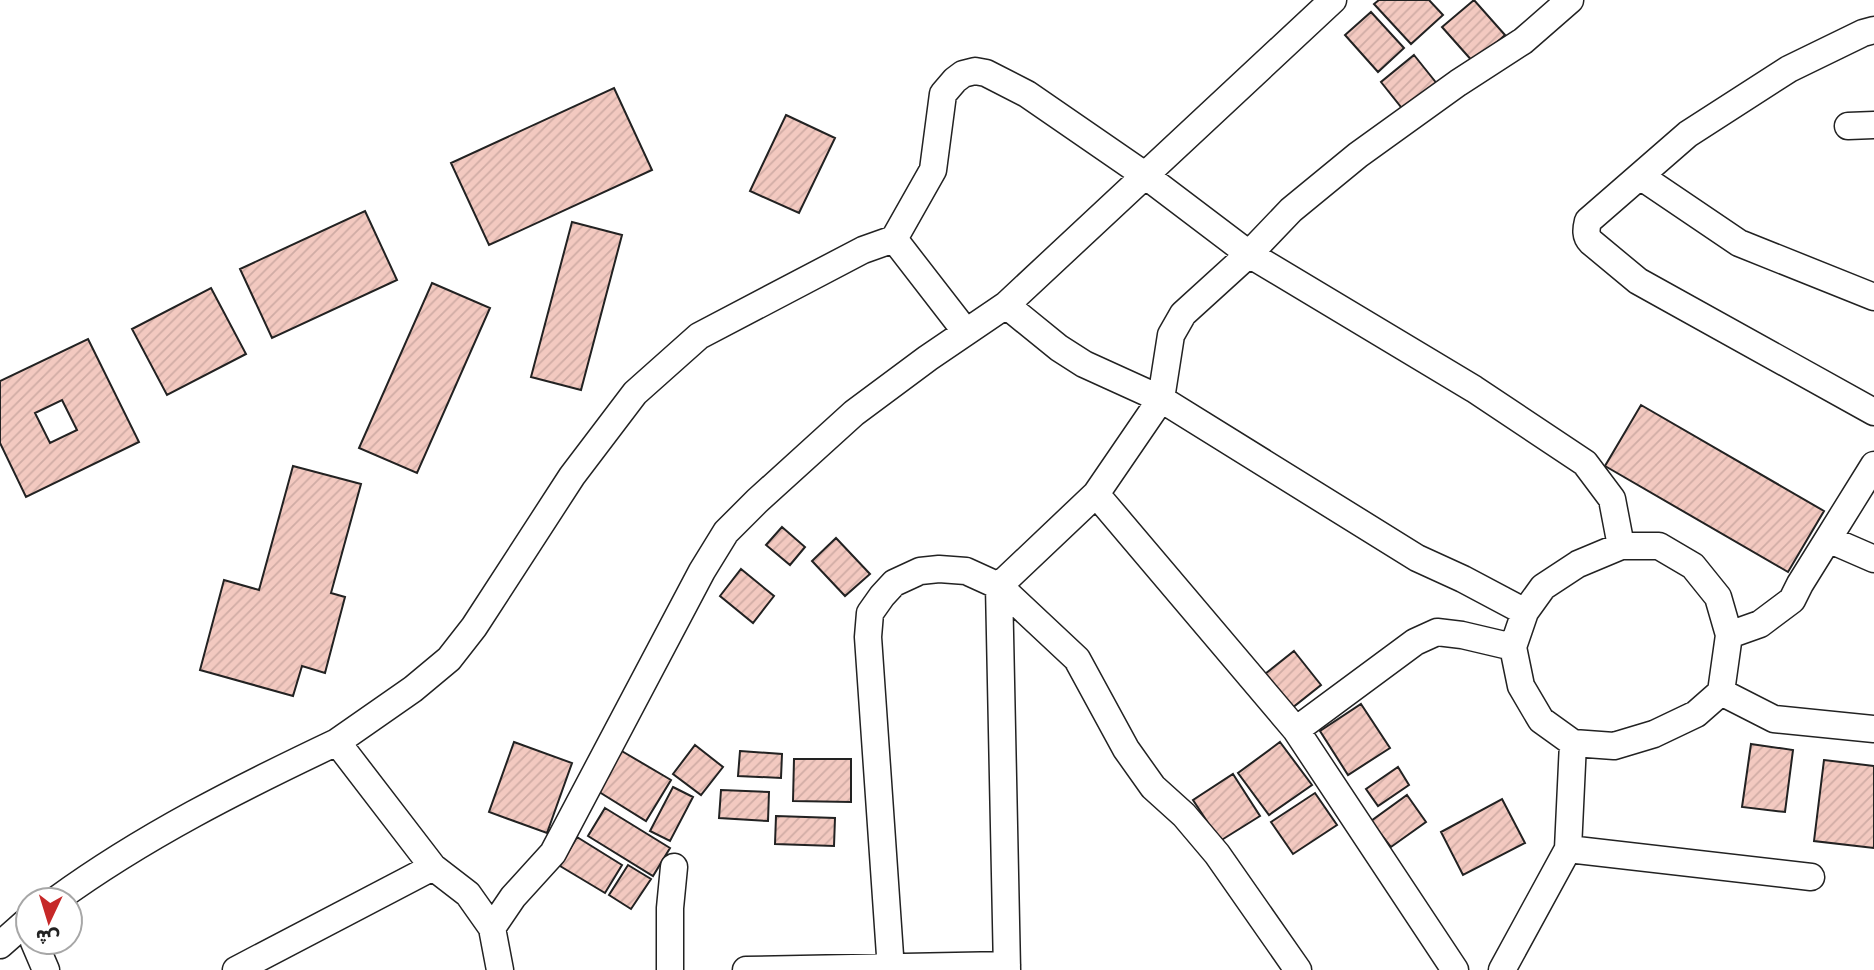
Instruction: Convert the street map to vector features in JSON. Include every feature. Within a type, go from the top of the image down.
[{"type":"street","points":[[492,928],[513,897],[553,853],[702,571],[726,532],[854,413],[1006,305],[1333,0]]},
{"type":"street","points":[[746,970],[1007,968],[999,586],[1096,494],[1161,399],[1171,335],[1183,314],[1249,254],[1291,209],[1357,155],[1458,83],[1523,41],[1570,0]]},
{"type":"street","points":[[1874,30],[1789,69],[1688,134],[1588,221],[1587,238],[1638,281],[1874,412]]},
{"type":"street","points":[[75,886],[163,830],[240,788],[337,742],[413,690],[449,659],[474,627],[572,475],[635,393],[699,336],[863,250],[894,239],[933,170],[943,94],[955,79],[975,71],[986,73],[1027,94],[1146,176],[1249,254],[1474,389],[1585,463],[1612,499],[1621,546]]},
{"type":"street","points":[[1848,126],[1874,125]]},
{"type":"street","points":[[1640,176],[1740,243],[1874,298]]},
{"type":"street","points":[[894,239],[966,332]]},
{"type":"street","points":[[1006,305],[1059,348],[1084,364],[1161,399],[1417,558],[1525,612]]},
{"type":"street","points":[[1730,635],[1760,624],[1792,600],[1874,465]]},
{"type":"street","points":[[1096,494],[1296,730],[1455,970]]},
{"type":"street","points":[[1828,539],[1874,559]]},
{"type":"street","points":[[1621,546],[1659,546],[1693,566],[1718,597],[1730,635],[1721,692],[1696,714],[1654,734],[1614,746],[1573,743],[1541,720],[1521,686],[1513,647],[1525,612],[1543,587],[1578,564],[1621,546]]},
{"type":"street","points":[[891,968],[868,637],[870,614],[894,583],[920,571],[939,569],[966,571],[999,586],[1076,659],[1126,749],[1153,787],[1184,815],[1217,854],[1298,970]]},
{"type":"street","points":[[1296,730],[1415,642],[1437,632],[1513,647]]},
{"type":"street","points":[[1721,692],[1774,719],[1874,729]]},
{"type":"street","points":[[337,742],[433,867],[468,894],[492,928],[500,970]]},
{"type":"street","points":[[1502,970],[1568,849],[1573,743]]},
{"type":"street","points":[[1568,849],[1811,877]]},
{"type":"street","points":[[236,970],[433,867]]},
{"type":"street","points":[[670,970],[670,908],[674,867]]},
{"type":"building","points":[[1379,0],[1429,0],[1443,15],[1411,44],[1374,4]]},
{"type":"building","points":[[1474,0],[1505,35],[1474,63],[1442,27]]},
{"type":"building","points":[[1371,12],[1404,48],[1378,72],[1345,35]]},
{"type":"building","points":[[1414,55],[1438,85],[1405,112],[1381,82]]},
{"type":"building","points":[[614,88],[652,170],[489,245],[451,163]]},
{"type":"building","points":[[786,115],[835,138],[799,213],[750,191]]},
{"type":"building","points":[[365,211],[397,280],[272,338],[240,269]]},
{"type":"building","points":[[572,222],[622,235],[581,390],[531,377]]},
{"type":"building","points":[[432,283],[490,308],[417,473],[359,448]]},
{"type":"building","points":[[211,288],[246,354],[167,395],[132,329]]},
{"type":"building","points":[[88,339],[139,442],[26,497],[0,443],[0,381]],"holes":[[[62,400],[77,430],[50,443],[35,413]]]},
{"type":"building","points":[[1641,405],[1824,511],[1788,572],[1605,466]]},
{"type":"building","points":[[293,466],[361,484],[331,593],[345,597],[325,673],[302,666],[293,696],[200,670],[224,580],[259,590]]},
{"type":"building","points":[[782,527],[805,547],[790,565],[766,545]]},
{"type":"building","points":[[836,538],[870,574],[845,596],[812,561]]},
{"type":"building","points":[[741,569],[774,596],[753,623],[720,596]]},
{"type":"building","points":[[1294,651],[1321,685],[1292,708],[1265,674]]},
{"type":"building","points":[[1361,704],[1390,748],[1348,775],[1320,731]]},
{"type":"building","points":[[514,742],[572,763],[547,833],[489,812]]},
{"type":"building","points":[[1280,742],[1312,785],[1269,815],[1238,773]]},
{"type":"building","points":[[1751,744],[1793,750],[1785,812],[1742,807]]},
{"type":"building","points":[[695,745],[723,767],[701,795],[673,774]]},
{"type":"building","points":[[620,750],[671,780],[646,821],[596,790]]},
{"type":"building","points":[[740,751],[782,754],[781,778],[738,776]]},
{"type":"building","points":[[794,759],[851,759],[851,802],[793,801]]},
{"type":"building","points":[[1824,760],[1874,766],[1874,848],[1814,841]]},
{"type":"building","points":[[1398,767],[1409,785],[1378,806],[1366,789]]},
{"type":"building","points":[[1233,774],[1260,816],[1220,841],[1193,800]]},
{"type":"building","points":[[673,787],[693,797],[670,841],[650,831]]},
{"type":"building","points":[[721,790],[769,792],[768,821],[719,818]]},
{"type":"building","points":[[1315,793],[1337,825],[1293,854],[1271,822]]},
{"type":"building","points":[[1407,795],[1426,822],[1391,847],[1371,821]]},
{"type":"building","points":[[1502,799],[1525,843],[1463,875],[1441,832]]},
{"type":"building","points":[[605,808],[670,848],[653,876],[588,836]]},
{"type":"building","points":[[776,816],[835,818],[834,846],[775,844]]},
{"type":"building","points":[[577,837],[622,865],[605,893],[560,866]]},
{"type":"building","points":[[628,865],[651,879],[631,909],[609,895]]}]
